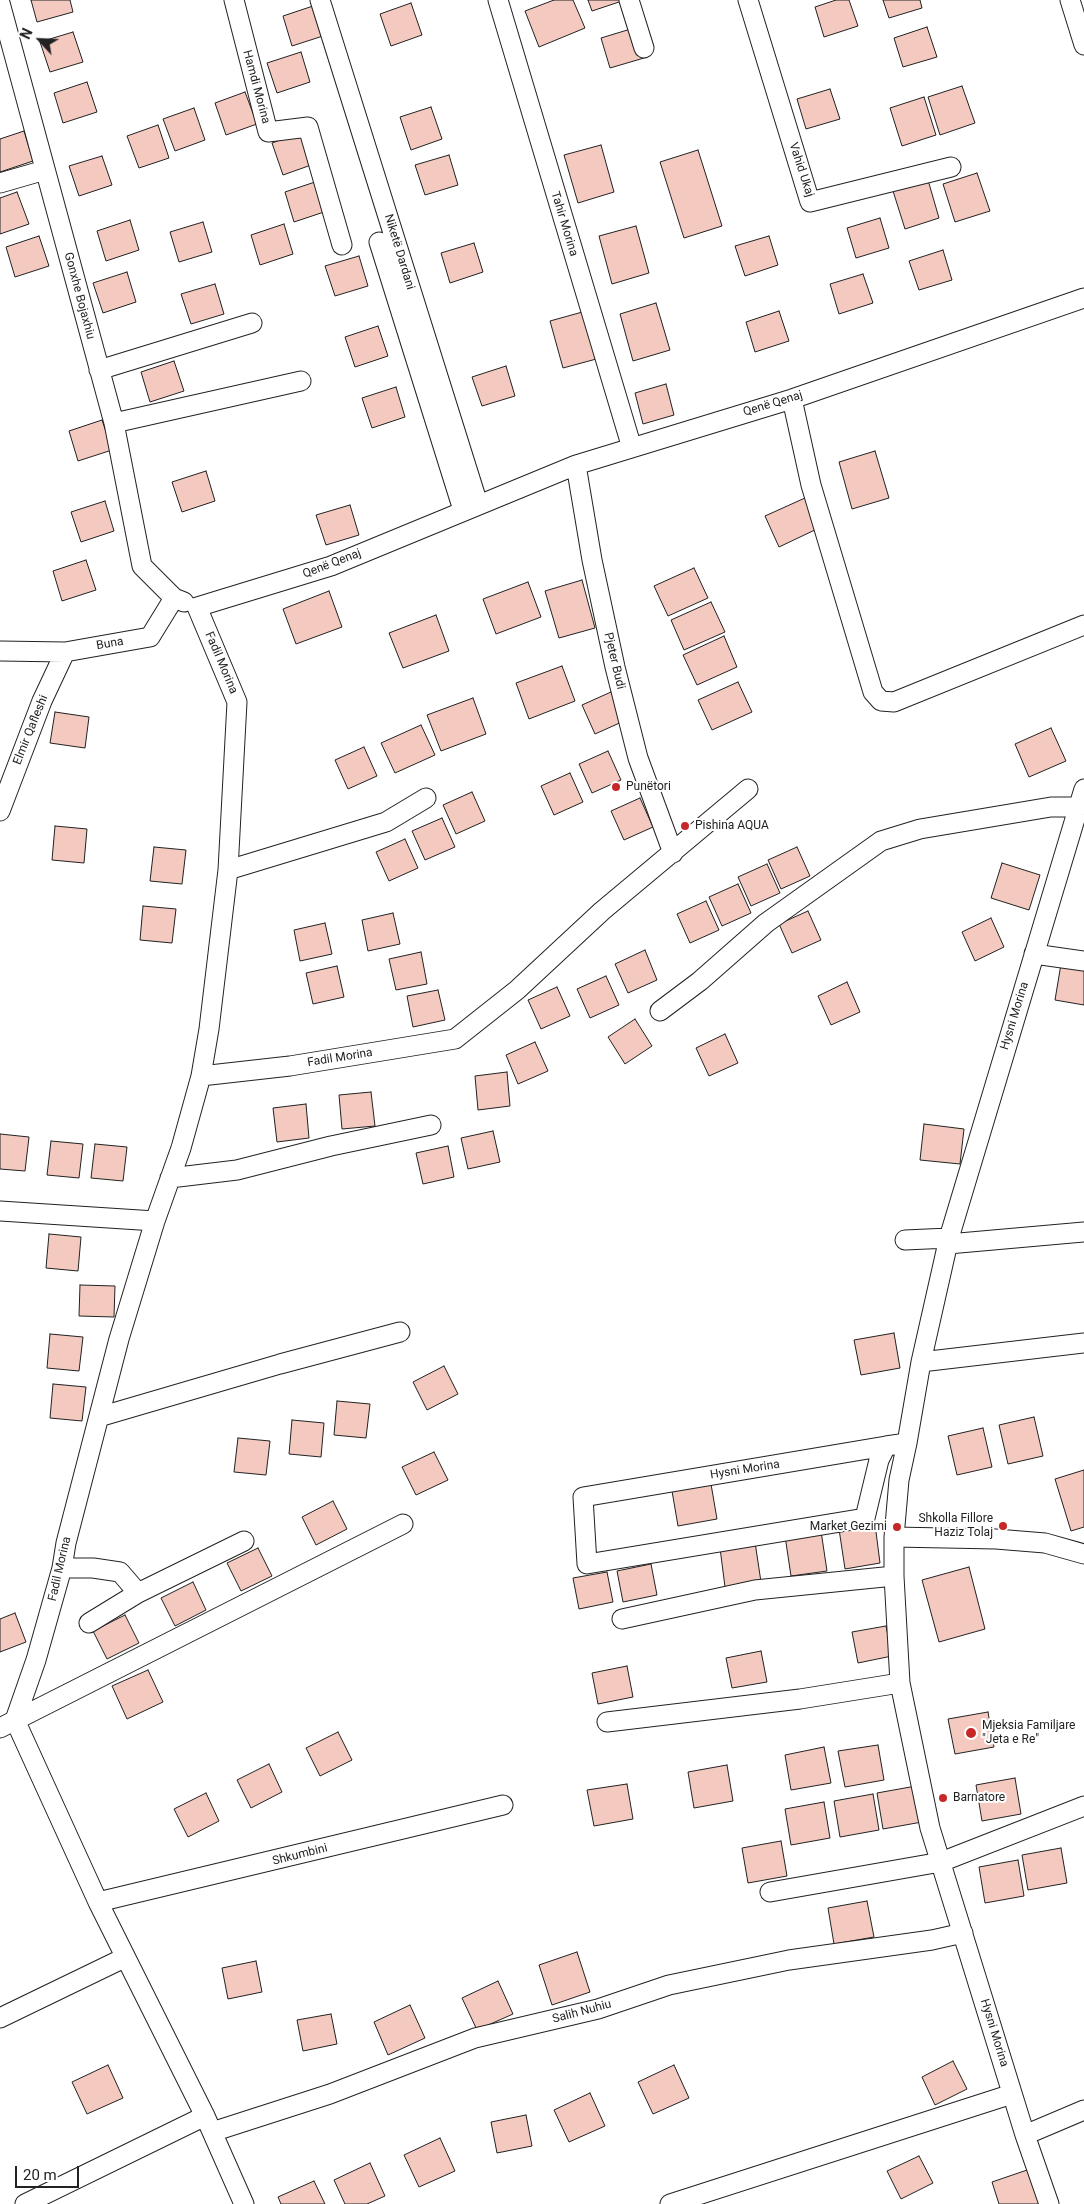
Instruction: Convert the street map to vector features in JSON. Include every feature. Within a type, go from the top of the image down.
[{"type":"street","name":"Hamdi Morina","points":[[234,0],[268,132],[308,127],[342,245]]},
{"type":"street","name":"Niketë Dardani","points":[[320,0],[471,507]]},
{"type":"street","name":"Tahir Morina","points":[[498,0],[632,448]]},
{"type":"street","points":[[629,0],[644,48]]},
{"type":"street","name":"Vahid Ukaj","points":[[748,0],[810,202],[950,167]]},
{"type":"street","points":[[1070,0],[1084,45]]},
{"type":"street","name":"Gonxhe Bojaxhiu","points":[[0,3],[114,422],[142,566],[174,598]]},
{"type":"street","points":[[0,183],[44,170]]},
{"type":"street","points":[[379,242],[471,507]]},
{"type":"street","name":"Qenë Qenaj","points":[[197,607],[331,566],[576,465],[792,399],[1084,298]]},
{"type":"street","points":[[100,370],[252,323]]},
{"type":"street","points":[[114,422],[300,381]]},
{"type":"street","points":[[792,399],[814,494],[873,692],[882,702],[894,702],[1084,625]]},
{"type":"street","name":"Pjeter Budi","points":[[576,465],[592,560],[617,676],[638,758],[673,853]]},
{"type":"street","points":[[174,598],[197,607]]},
{"type":"street","name":"Buna","points":[[0,651],[65,652],[150,637],[174,598]]},
{"type":"street","name":"Fadil Morina","points":[[8,1724],[36,1660],[62,1568],[66,1543],[119,1339],[201,1076],[209,1029],[228,870],[237,702],[197,607]]},
{"type":"street","name":"Elmir Qafleshi","points":[[0,811],[42,701],[65,652]]},
{"type":"street","points":[[673,853],[748,789]]},
{"type":"street","points":[[228,870],[386,822],[426,798]]},
{"type":"street","points":[[660,1011],[700,981],[766,923],[881,841],[920,828],[1051,807],[1081,798]]},
{"type":"street","name":"Hysni Morina","points":[[1049,2204],[1025,2136],[930,1828],[900,1683],[894,1576],[894,1538],[898,1480],[907,1443],[920,1362],[948,1241],[1081,798]]},
{"type":"street","name":"Fadil Morina","points":[[201,1076],[290,1066],[455,1039],[517,990],[602,911],[673,853]]},
{"type":"street","points":[[1034,954],[1084,962]]},
{"type":"street","points":[[170,1178],[237,1170],[331,1146],[431,1125]]},
{"type":"street","points":[[0,1211],[155,1221]]},
{"type":"street","points":[[905,1240],[948,1241],[1084,1232]]},
{"type":"street","points":[[99,1416],[400,1332]]},
{"type":"street","points":[[920,1362],[1084,1343]]},
{"type":"street","name":"Hysni Morina","points":[[886,1446],[879,1460],[865,1518],[587,1564],[583,1497],[886,1446],[907,1443]]},
{"type":"street","points":[[244,2204],[209,2124],[8,1724],[403,1524]]},
{"type":"street","points":[[894,1538],[996,1539],[1044,1543],[1084,1554]]},
{"type":"street","points":[[89,1623],[138,1593],[244,1541]]},
{"type":"street","points":[[62,1568],[93,1568],[120,1572],[138,1593]]},
{"type":"street","points":[[622,1619],[755,1590],[894,1576]]},
{"type":"street","points":[[607,1722],[800,1699],[900,1683]]},
{"type":"street","name":"Shkumbini","points":[[98,1902],[502,1806]]},
{"type":"street","points":[[770,1892],[853,1886],[941,1862],[1084,1806]]},
{"type":"street","name":"Salih Nuhiu","points":[[209,2124],[330,2094],[474,2038],[598,2009],[669,1984],[788,1960],[932,1940],[963,1933]]},
{"type":"street","points":[[0,2018],[124,1958]]},
{"type":"street","points":[[670,2204],[1012,2094]]},
{"type":"street","points":[[1025,2136],[1084,2110]]},
{"type":"street","points":[[26,2204],[209,2124]]},
{"type":"building","points":[[31,0],[70,0],[73,12],[37,22]]},
{"type":"building","points":[[554,0],[573,0],[585,28],[539,47],[525,11]]},
{"type":"building","points":[[588,0],[625,0],[592,11]]},
{"type":"building","points":[[836,0],[849,0],[858,26],[824,37],[815,7]]},
{"type":"building","points":[[883,0],[920,0],[922,8],[889,18]]},
{"type":"building","points":[[411,3],[422,35],[391,46],[380,14]]},
{"type":"building","points":[[316,5],[326,35],[292,46],[283,16]]},
{"type":"building","points":[[927,27],[937,57],[903,67],[894,38]]},
{"type":"building","points":[[634,28],[644,58],[610,68],[601,38]]},
{"type":"building","points":[[73,32],[83,62],[50,72],[40,42]]},
{"type":"building","points":[[301,52],[310,82],[277,93],[267,63]]},
{"type":"building","points":[[87,82],[97,112],[63,123],[54,93]]},
{"type":"building","points":[[962,86],[975,123],[940,135],[928,97]]},
{"type":"building","points":[[830,89],[840,119],[806,129],[797,99]]},
{"type":"building","points":[[245,92],[257,124],[226,135],[215,103]]},
{"type":"building","points":[[924,97],[936,135],[902,146],[890,108]]},
{"type":"building","points":[[431,107],[442,139],[411,150],[400,117]]},
{"type":"building","points":[[194,108],[205,140],[175,151],[163,119]]},
{"type":"building","points":[[158,125],[169,158],[139,168],[127,136]]},
{"type":"building","points":[[24,131],[33,161],[0,172],[0,139]]},
{"type":"building","points":[[302,132],[314,164],[283,175],[272,143]]},
{"type":"building","points":[[601,145],[614,192],[578,203],[564,155]]},
{"type":"building","points":[[698,150],[722,226],[684,238],[660,162]]},
{"type":"building","points":[[449,155],[458,185],[425,195],[415,165]]},
{"type":"building","points":[[102,156],[112,185],[79,196],[69,166]]},
{"type":"building","points":[[977,173],[990,211],[955,222],[943,184]]},
{"type":"building","points":[[928,180],[939,218],[905,229],[893,191]]},
{"type":"building","points":[[318,181],[327,211],[294,222],[285,192]]},
{"type":"building","points":[[17,192],[29,224],[0,234],[0,198]]},
{"type":"building","points":[[880,218],[889,248],[856,258],[847,228]]},
{"type":"building","points":[[130,220],[139,250],[106,261],[97,231]]},
{"type":"building","points":[[203,222],[212,252],[179,262],[170,232]]},
{"type":"building","points":[[284,224],[293,254],[260,265],[251,235]]},
{"type":"building","points":[[636,226],[649,273],[612,284],[599,236]]},
{"type":"building","points":[[39,236],[49,266],[15,277],[6,247]]},
{"type":"building","points":[[769,236],[778,265],[745,276],[735,246]]},
{"type":"building","points":[[474,243],[483,272],[450,283],[441,253]]},
{"type":"building","points":[[943,250],[952,280],[919,290],[909,261]]},
{"type":"building","points":[[359,256],[368,286],[335,296],[325,266]]},
{"type":"building","points":[[127,272],[136,302],[103,313],[93,283]]},
{"type":"building","points":[[863,274],[873,303],[839,314],[830,284]]},
{"type":"building","points":[[215,284],[224,314],[191,324],[181,294]]},
{"type":"building","points":[[656,303],[670,350],[633,361],[620,314]]},
{"type":"building","points":[[586,311],[600,358],[563,368],[550,321]]},
{"type":"building","points":[[779,311],[789,341],[755,352],[746,322]]},
{"type":"building","points":[[378,326],[388,356],[355,367],[345,337]]},
{"type":"building","points":[[174,361],[184,391],[150,402],[141,372]]},
{"type":"building","points":[[506,366],[515,396],[482,406],[472,377]]},
{"type":"building","points":[[666,384],[674,415],[643,424],[635,393]]},
{"type":"building","points":[[396,387],[405,417],[372,428],[362,398]]},
{"type":"building","points":[[102,420],[112,450],[78,461],[69,431]]},
{"type":"building","points":[[875,451],[889,498],[852,509],[839,462]]},
{"type":"building","points":[[206,471],[215,501],[182,512],[172,482]]},
{"type":"building","points":[[805,498],[819,528],[779,547],[765,516]]},
{"type":"building","points":[[105,501],[114,531],[81,542],[71,512]]},
{"type":"building","points":[[350,505],[359,535],[326,545],[316,515]]},
{"type":"building","points":[[86,560],[96,590],[62,601],[53,571]]},
{"type":"building","points":[[694,568],[708,598],[668,616],[654,586]]},
{"type":"building","points":[[582,580],[595,628],[559,638],[545,591]]},
{"type":"building","points":[[528,582],[541,617],[496,634],[483,599]]},
{"type":"building","points":[[329,591],[342,627],[296,644],[283,609]]},
{"type":"building","points":[[711,602],[725,632],[684,650],[671,620]]},
{"type":"building","points":[[436,615],[449,651],[403,668],[389,633]]},
{"type":"building","points":[[724,636],[737,667],[697,685],[683,655]]},
{"type":"building","points":[[562,666],[575,701],[529,719],[516,683]]},
{"type":"building","points":[[738,682],[752,712],[712,730],[698,700]]},
{"type":"building","points":[[611,692],[624,721],[595,734],[582,705]]},
{"type":"building","points":[[473,698],[486,734],[441,751],[427,715]]},
{"type":"building","points":[[55,712],[89,717],[85,748],[50,743]]},
{"type":"building","points":[[421,725],[435,755],[395,773],[381,743]]},
{"type":"building","points":[[1051,728],[1066,761],[1029,777],[1015,744]]},
{"type":"building","points":[[364,747],[377,776],[348,789],[335,760]]},
{"type":"building","points":[[608,751],[621,780],[592,793],[579,764]]},
{"type":"building","points":[[570,773],[583,802],[554,815],[541,786]]},
{"type":"building","points":[[472,792],[485,821],[456,834],[443,805]]},
{"type":"building","points":[[640,798],[653,827],[624,840],[611,811]]},
{"type":"building","points":[[442,818],[455,847],[425,860],[412,831]]},
{"type":"building","points":[[55,826],[87,829],[84,863],[52,860]]},
{"type":"building","points":[[405,839],[418,868],[389,881],[376,852]]},
{"type":"building","points":[[154,847],[186,850],[182,884],[150,881]]},
{"type":"building","points":[[797,847],[810,876],[781,889],[768,860]]},
{"type":"building","points":[[1002,863],[1040,875],[1029,910],[991,898]]},
{"type":"building","points":[[767,864],[780,893],[751,906],[738,877]]},
{"type":"building","points":[[738,884],[751,913],[722,926],[709,897]]},
{"type":"building","points":[[706,901],[719,930],[690,943],[677,914]]},
{"type":"building","points":[[143,906],[176,909],[172,943],[140,940]]},
{"type":"building","points":[[808,911],[821,940],[792,953],[779,924]]},
{"type":"building","points":[[393,913],[400,944],[368,951],[362,920]]},
{"type":"building","points":[[991,918],[1004,947],[975,961],[962,932]]},
{"type":"building","points":[[325,923],[332,954],[300,961],[294,930]]},
{"type":"building","points":[[645,950],[657,980],[628,993],[615,964]]},
{"type":"building","points":[[421,952],[427,984],[396,990],[389,959]]},
{"type":"building","points":[[1061,964],[1084,968],[1084,1005],[1055,1000]]},
{"type":"building","points":[[337,966],[344,997],[313,1004],[306,973]]},
{"type":"building","points":[[606,976],[619,1005],[590,1018],[577,989]]},
{"type":"building","points":[[847,982],[860,1012],[831,1025],[818,996]]},
{"type":"building","points":[[557,987],[570,1016],[541,1029],[528,1000]]},
{"type":"building","points":[[438,990],[445,1020],[413,1027],[407,996]]},
{"type":"building","points":[[635,1019],[652,1046],[625,1064],[608,1037]]},
{"type":"building","points":[[725,1034],[738,1063],[709,1076],[696,1048]]},
{"type":"building","points":[[535,1042],[548,1071],[518,1084],[506,1055]]},
{"type":"building","points":[[507,1072],[510,1106],[478,1110],[475,1076]]},
{"type":"building","points":[[371,1092],[375,1126],[342,1129],[339,1095]]},
{"type":"building","points":[[306,1104],[309,1138],[277,1142],[273,1108]]},
{"type":"building","points":[[924,1124],[964,1129],[960,1164],[920,1160]]},
{"type":"building","points":[[493,1131],[500,1162],[468,1169],[461,1138]]},
{"type":"building","points":[[0,1134],[29,1137],[25,1171],[0,1169]]},
{"type":"building","points":[[51,1141],[83,1144],[79,1178],[47,1175]]},
{"type":"building","points":[[95,1144],[127,1147],[123,1181],[91,1178]]},
{"type":"building","points":[[448,1146],[454,1177],[423,1184],[416,1153]]},
{"type":"building","points":[[49,1234],[81,1237],[78,1271],[46,1268]]},
{"type":"building","points":[[80,1285],[115,1286],[114,1317],[79,1316]]},
{"type":"building","points":[[894,1333],[900,1368],[861,1375],[854,1340]]},
{"type":"building","points":[[50,1334],[83,1337],[79,1371],[47,1368]]},
{"type":"building","points":[[444,1366],[458,1394],[427,1410],[413,1382]]},
{"type":"building","points":[[53,1384],[86,1387],[82,1421],[50,1418]]},
{"type":"building","points":[[337,1401],[370,1404],[366,1438],[334,1435]]},
{"type":"building","points":[[1034,1417],[1043,1456],[1008,1464],[999,1425]]},
{"type":"building","points":[[292,1420],[324,1423],[321,1457],[289,1454]]},
{"type":"building","points":[[983,1428],[992,1467],[957,1475],[948,1436]]},
{"type":"building","points":[[238,1438],[270,1441],[266,1475],[234,1472]]},
{"type":"building","points":[[434,1452],[448,1480],[416,1495],[402,1467]]},
{"type":"building","points":[[1084,1470],[1084,1527],[1071,1531],[1055,1479]]},
{"type":"building","points":[[711,1484],[717,1519],[678,1526],[672,1491]]},
{"type":"building","points":[[333,1501],[347,1529],[316,1545],[302,1517]]},
{"type":"building","points":[[875,1524],[880,1563],[845,1569],[839,1529]]},
{"type":"building","points":[[821,1531],[827,1571],[791,1576],[785,1536]]},
{"type":"building","points":[[755,1542],[761,1582],[725,1587],[720,1548]]},
{"type":"building","points":[[258,1548],[272,1576],[241,1591],[227,1563]]},
{"type":"building","points":[[651,1564],[657,1595],[623,1602],[617,1571]]},
{"type":"building","points":[[969,1567],[985,1629],[939,1642],[922,1580]]},
{"type":"building","points":[[607,1572],[613,1602],[579,1609],[573,1578]]},
{"type":"building","points":[[193,1582],[206,1610],[175,1626],[161,1598]]},
{"type":"building","points":[[15,1613],[26,1642],[0,1652],[0,1619]]},
{"type":"building","points":[[125,1615],[139,1643],[107,1659],[93,1631]]},
{"type":"building","points":[[886,1626],[892,1656],[858,1663],[852,1632]]},
{"type":"building","points":[[761,1651],[767,1682],[732,1688],[726,1658]]},
{"type":"building","points":[[627,1666],[633,1697],[598,1704],[592,1673]]},
{"type":"building","points":[[148,1670],[163,1702],[127,1719],[112,1686]]},
{"type":"building","name":"Mjeksia Familjare \"Jeta e Re\"","points":[[988,1712],[994,1747],[955,1754],[948,1719]]},
{"type":"building","points":[[338,1732],[352,1760],[320,1776],[306,1748]]},
{"type":"building","points":[[878,1745],[884,1780],[845,1787],[838,1751]]},
{"type":"building","points":[[824,1747],[831,1783],[791,1790],[785,1755]]},
{"type":"building","points":[[269,1764],[282,1792],[251,1808],[237,1780]]},
{"type":"building","points":[[727,1765],[733,1801],[694,1808],[688,1772]]},
{"type":"building","points":[[1015,1778],[1021,1814],[982,1821],[976,1785]]},
{"type":"building","points":[[627,1784],[633,1819],[594,1826],[587,1790]]},
{"type":"building","points":[[916,1786],[922,1822],[883,1829],[877,1793]]},
{"type":"building","points":[[206,1793],[219,1821],[188,1837],[174,1809]]},
{"type":"building","points":[[873,1794],[879,1830],[840,1837],[834,1801]]},
{"type":"building","points":[[824,1802],[830,1838],[791,1845],[785,1809]]},
{"type":"building","points":[[781,1841],[787,1876],[748,1883],[742,1848]]},
{"type":"building","points":[[1061,1848],[1067,1883],[1028,1890],[1022,1855]]},
{"type":"building","points":[[1018,1860],[1024,1896],[985,1903],[979,1867]]},
{"type":"building","points":[[867,1901],[874,1937],[834,1944],[828,1908]]},
{"type":"building","points":[[577,1952],[590,1992],[552,2005],[539,1965]]},
{"type":"building","points":[[256,1961],[262,1992],[228,1999],[222,1968]]},
{"type":"building","points":[[498,1981],[513,2014],[477,2030],[462,1998]]},
{"type":"building","points":[[410,2005],[425,2038],[388,2055],[374,2022]]},
{"type":"building","points":[[331,2014],[337,2044],[303,2051],[297,2020]]},
{"type":"building","points":[[953,2061],[967,2089],[935,2105],[922,2077]]},
{"type":"building","points":[[108,2065],[123,2098],[87,2114],[72,2082]]},
{"type":"building","points":[[674,2065],[689,2098],[653,2114],[638,2082]]},
{"type":"building","points":[[590,2093],[605,2126],[569,2142],[554,2110]]},
{"type":"building","points":[[526,2115],[532,2146],[497,2153],[491,2122]]},
{"type":"building","points":[[440,2138],[455,2171],[419,2187],[404,2155]]},
{"type":"building","points":[[919,2156],[933,2183],[901,2199],[887,2171]]},
{"type":"building","points":[[370,2163],[385,2196],[367,2204],[345,2204],[334,2180]]},
{"type":"building","points":[[1030,2169],[1041,2204],[999,2204],[992,2182]]},
{"type":"building","points":[[314,2181],[325,2204],[281,2204],[278,2197]]},
{"type":"place","name":"Punëtori","points":[[616,787]]},
{"type":"place","name":"Pishina AQUA","points":[[685,826]]},
{"type":"place","name":"Shkolla Fillore Haziz Tolaj","points":[[1003,1526]]},
{"type":"place","name":"Market Gezimi","points":[[897,1527]]},
{"type":"place","name":"Mjeksia Familjare \"Jeta e Re\"","points":[[971,1733]]},
{"type":"place","name":"Barnatore","points":[[943,1798]]}]
